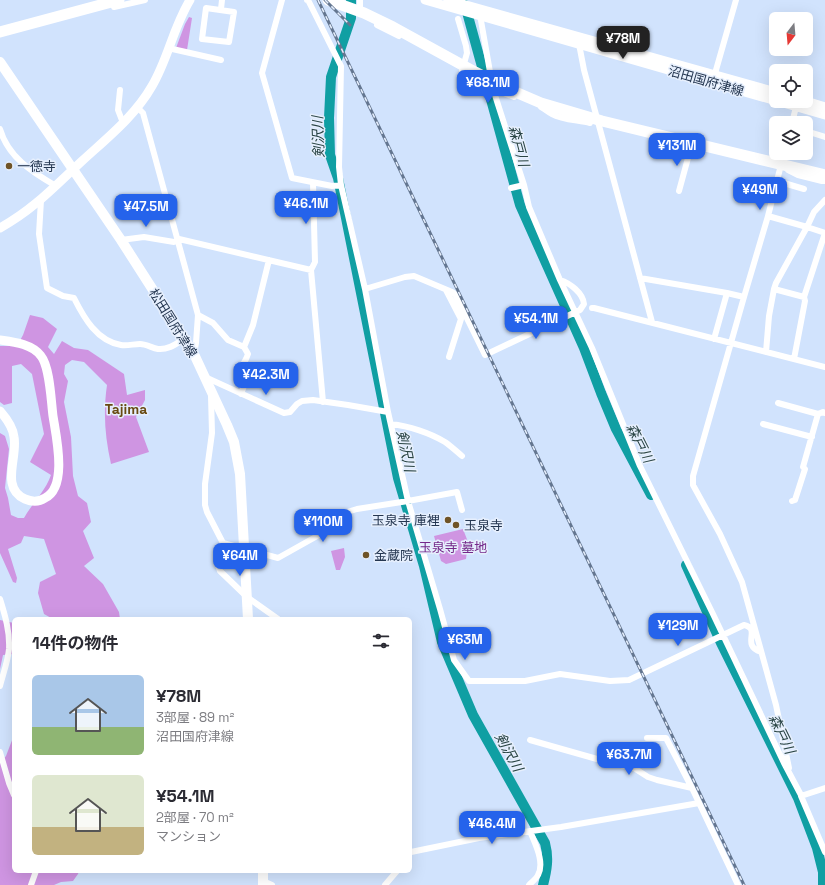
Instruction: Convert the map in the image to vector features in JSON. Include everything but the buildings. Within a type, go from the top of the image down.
[{"type":"highway","points":[[0,25],[94,0]]},
{"type":"highway","points":[[0,32],[119,0]]},
{"type":"highway","points":[[328,0],[369,16],[476,72],[541,103],[602,121],[825,175]]},
{"type":"highway","points":[[346,0],[395,22],[481,68],[544,97],[604,114],[766,153],[825,170]]},
{"type":"main road","points":[[0,228],[14,220],[41,200],[123,124],[138,108],[153,85],[180,19],[190,0]]},
{"type":"main road","name":"沼田国府津線","points":[[425,0],[458,10],[475,9],[714,79],[769,98]]},
{"type":"main road","name":"沼田国府津線","points":[[448,0],[458,10]]},
{"type":"main road","name":"沼田国府津線","points":[[475,9],[579,44],[714,79],[769,91]]},
{"type":"main road","name":"松田国府津線","points":[[0,62],[121,240],[194,354],[232,436],[238,459],[248,617]]},
{"type":"main road","points":[[813,103],[825,106]]},
{"type":"main road","name":"沼田国府津線","points":[[800,108],[825,115]]},
{"type":"main road","points":[[0,340],[16,342],[33,349],[42,357],[46,367],[54,422],[59,474],[56,486],[52,494],[48,497],[39,501],[29,500],[20,496],[14,488],[11,479],[14,437],[7,419],[0,411]]},
{"type":"street","points":[[0,36],[103,9],[145,0]]},
{"type":"street","points":[[221,9],[222,0]]},
{"type":"street","points":[[282,0],[262,73],[292,178],[332,186],[340,185]]},
{"type":"street","points":[[307,0],[341,66],[340,185],[365,289],[388,412],[408,502],[454,660],[469,682],[525,681],[560,674],[620,681],[637,677],[744,625],[749,626],[751,629],[751,646],[754,650],[761,652]]},
{"type":"street","points":[[360,0],[360,17],[462,70],[481,84],[547,110],[552,114],[578,122],[598,124],[781,168],[798,175],[825,181]]},
{"type":"street","points":[[714,79],[736,0]]},
{"type":"street","points":[[206,8],[221,9],[234,12],[229,42],[202,39],[206,8]]},
{"type":"street","points":[[475,9],[493,89],[524,185],[529,207],[560,280],[592,348],[640,466],[802,797],[825,852]]},
{"type":"street","points":[[458,10],[467,53],[462,70]]},
{"type":"street","points":[[579,44],[598,124],[652,322]]},
{"type":"street","points":[[168,48],[220,60]]},
{"type":"street","points":[[120,90],[118,110],[123,124]]},
{"type":"street","points":[[138,108],[144,113],[198,315],[194,354]]},
{"type":"street","points":[[0,129],[9,150],[16,158],[36,174],[56,186]]},
{"type":"street","points":[[813,133],[825,137]]},
{"type":"street","points":[[679,191],[691,147]]},
{"type":"street","points":[[783,160],[694,476],[693,485],[720,534],[742,582],[776,706],[790,774]]},
{"type":"street","points":[[777,181],[804,189]]},
{"type":"street","points":[[313,183],[315,191],[315,262],[311,270],[323,402]]},
{"type":"street","points":[[511,188],[524,185]]},
{"type":"street","points":[[41,200],[39,234],[47,288],[63,296],[74,298],[92,328],[114,343],[123,345],[141,344],[159,349],[167,348],[184,339]]},
{"type":"street","points":[[766,352],[769,316],[776,283],[814,212],[825,200]]},
{"type":"street","points":[[768,216],[825,233],[804,297],[805,301],[794,359]]},
{"type":"street","points":[[121,240],[144,237],[174,242],[179,239],[311,270]]},
{"type":"street","points":[[244,347],[253,325],[270,260]]},
{"type":"street","points":[[365,289],[414,276],[455,294],[485,355],[580,310],[584,304],[582,296],[570,284],[560,280]]},
{"type":"street","points":[[640,278],[744,297]]},
{"type":"street","points":[[774,289],[804,297]]},
{"type":"street","points":[[446,290],[461,319],[449,357]]},
{"type":"street","points":[[714,338],[727,293]]},
{"type":"street","points":[[592,308],[652,322],[825,368]]},
{"type":"street","points":[[198,315],[213,323],[228,340],[244,347],[248,354],[239,372],[244,386],[241,394]]},
{"type":"street","points":[[204,376],[284,413],[290,412],[302,401],[348,405],[388,412]]},
{"type":"street","points":[[211,391],[212,433],[204,484],[205,505],[223,543],[278,558],[319,535],[329,520],[358,509],[399,502],[408,502],[457,492],[462,510]]},
{"type":"street","points":[[778,403],[818,414],[825,413]]},
{"type":"street","points":[[792,501],[795,500],[805,469],[803,467],[818,414]]},
{"type":"street","points":[[391,424],[430,434],[446,442],[462,456]]},
{"type":"street","points":[[763,424],[812,437]]},
{"type":"street","points":[[218,565],[220,571],[247,597],[275,617]]},
{"type":"street","points":[[0,599],[9,645],[8,658],[0,686]]},
{"type":"street","points":[[647,738],[666,738],[692,788],[738,885]]},
{"type":"street","points":[[530,740],[634,768],[648,777],[692,788]]},
{"type":"street","points":[[0,752],[12,790]]},
{"type":"street","points":[[802,797],[825,788]]},
{"type":"street","points":[[412,852],[479,838],[534,831],[699,803]]},
{"type":"street","points":[[529,885],[539,873],[540,857],[534,831]]},
{"type":"street","points":[[31,885],[35,873]]},
{"type":"street","points":[[385,885],[395,873]]},
{"type":"green space","points":[[189,17],[192,18],[187,50],[176,48],[185,24]]},
{"type":"green space","points":[[30,315],[43,318],[57,329],[48,347],[54,354],[62,341],[74,348],[88,350],[124,374],[127,395],[145,390],[145,400],[136,417],[149,452],[111,464],[105,425],[107,385],[84,362],[72,360],[65,365],[64,374],[68,381],[64,402],[71,437],[73,476],[78,496],[87,503],[91,522],[83,531],[94,558],[84,566],[103,584],[119,612],[120,617],[49,617],[44,614],[38,593],[40,582],[56,574],[44,539],[24,536],[21,543],[8,549],[17,578],[16,583],[13,582],[0,553],[0,433],[5,436],[9,449],[5,488],[11,515],[18,518],[24,518],[46,487],[51,475],[30,462],[44,434],[32,374],[21,364],[12,366],[12,403],[4,405],[0,402],[0,346],[17,346],[23,335]]},
{"type":"green space","name":"玉泉寺 墓地","points":[[463,529],[468,542],[466,559],[446,564],[441,561],[434,536]]},
{"type":"green space","points":[[344,548],[345,557],[340,570],[336,570],[331,551]]},
{"type":"green space","points":[[0,620],[12,623],[12,654],[3,655],[0,669]]},
{"type":"green space","points":[[12,740],[12,873],[78,873],[73,881],[61,882],[54,885],[0,885],[0,763],[6,756]]},
{"type":"waterway","name":"剣沢川","points":[[351,0],[351,18],[331,77],[329,118],[330,155],[338,178],[398,478],[424,566],[442,642],[473,715],[545,843],[547,864],[543,885]]},
{"type":"waterway","name":"森戸川","points":[[465,5],[520,205],[584,348],[616,429],[651,495]]},
{"type":"waterway","name":"森戸川","points":[[686,565],[721,643],[798,798],[817,848],[823,872],[823,885]]},
{"type":"railway","points":[[318,0],[744,885]]},
{"type":"railway","points":[[325,0],[350,25]]},
{"type":"place","name":"一徳寺","points":[[9,166]]},
{"type":"place","name":"玉泉寺 庫裡","points":[[448,520]]},
{"type":"place","name":"玉泉寺","points":[[456,525]]},
{"type":"place","name":"金蔵院","points":[[366,555]]},
{"type":"district","name":"Tajima","points":[[126,409]]}]
